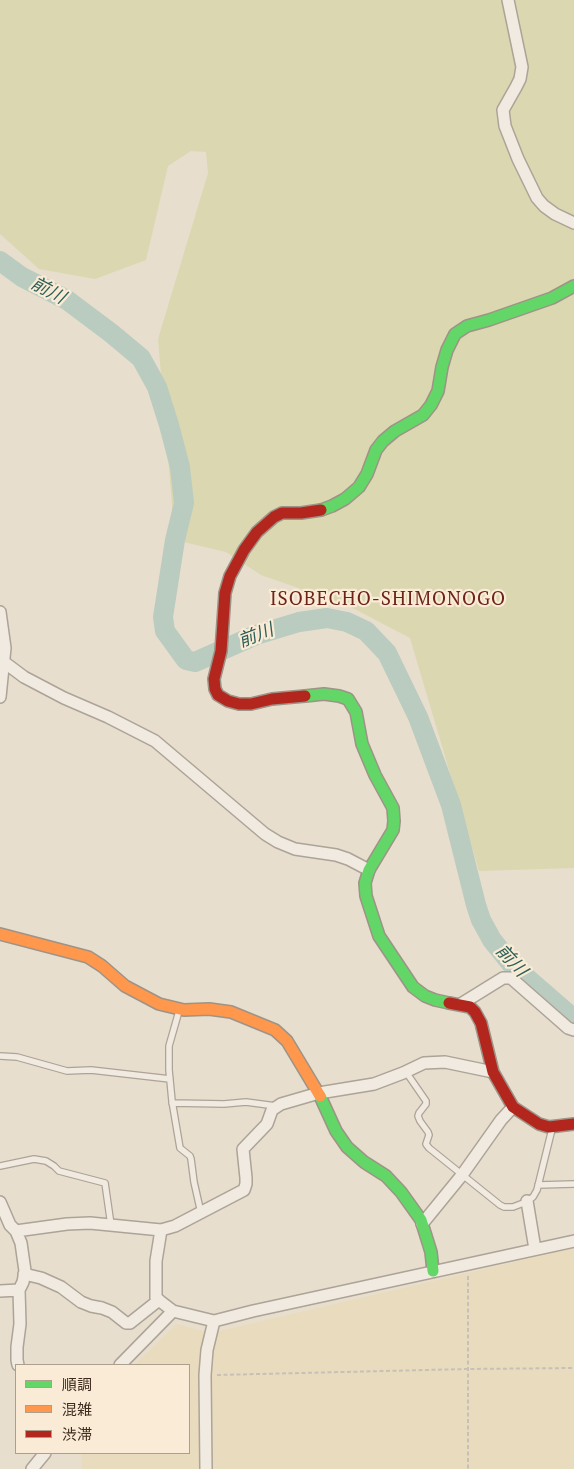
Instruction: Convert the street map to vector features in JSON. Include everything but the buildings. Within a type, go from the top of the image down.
[{"type":"street","points":[[508,0],[522,67],[520,79],[503,110],[505,126],[536,198],[555,214],[574,223]]},
{"type":"street","points":[[574,286],[552,298],[467,326],[455,334],[447,350],[438,391],[431,405],[422,414],[383,441],[376,450],[367,474],[359,487],[345,499],[332,506],[309,512],[282,513],[274,517],[257,532],[244,550],[230,576],[225,593],[221,651],[214,679],[218,695],[228,702],[239,704],[324,694],[348,699],[356,712],[362,744],[375,775],[393,808],[393,830],[369,870],[365,882],[366,896],[384,946],[413,987],[425,996],[435,1000],[461,1004],[470,1007],[475,1012],[481,1023],[493,1072],[513,1107],[539,1124],[553,1126],[574,1124]]},
{"type":"street","points":[[0,612],[5,648],[2,662],[0,697]]},
{"type":"street","points":[[2,662],[64,698],[108,717],[155,741],[265,834],[278,842],[295,849],[336,855],[369,870]]},
{"type":"street","points":[[0,934],[88,957],[102,966],[125,986],[159,1004],[180,1009],[208,1009],[231,1012],[275,1030],[287,1041],[319,1093],[336,1131],[347,1147],[364,1162],[386,1176],[401,1192],[421,1220],[431,1252],[433,1271]]},
{"type":"street","points":[[461,1004],[503,978],[511,978],[568,1028],[574,1030]]},
{"type":"street","points":[[16,1231],[90,1223],[161,1230],[175,1226],[244,1190],[246,1178],[243,1149],[268,1124],[272,1110],[278,1106],[319,1093],[374,1084],[406,1072],[424,1062],[445,1062],[493,1072]]},
{"type":"street","points":[[422,1224],[513,1107]]},
{"type":"street","points":[[527,1201],[535,1249]]},
{"type":"street","points":[[0,1202],[10,1225],[16,1231],[20,1244],[24,1274],[19,1290],[20,1324],[17,1347],[18,1364]]},
{"type":"street","points":[[161,1230],[156,1260],[156,1298],[173,1311],[214,1321],[574,1241]]},
{"type":"street","points":[[24,1274],[41,1278],[60,1287],[81,1302],[112,1312],[126,1323],[130,1323],[159,1300]]},
{"type":"street","points":[[0,1291],[19,1290]]},
{"type":"street","points":[[121,1364],[173,1311]]},
{"type":"street","points":[[206,1469],[204,1375],[207,1350],[214,1321]]},
{"type":"street","points":[[32,1469],[44,1454]]},
{"type":"lane","points":[[180,1009],[169,1046],[172,1103],[180,1148],[191,1159],[201,1213]]},
{"type":"lane","points":[[0,1056],[17,1058],[67,1070],[91,1070],[170,1079]]},
{"type":"lane","points":[[406,1072],[426,1101],[418,1116],[429,1135],[426,1144],[504,1207],[513,1207],[533,1197],[538,1185],[553,1126]]},
{"type":"lane","points":[[172,1103],[224,1104],[246,1102],[278,1106]]},
{"type":"lane","points":[[0,1166],[34,1159],[46,1160],[59,1171],[105,1183],[111,1225]]},
{"type":"lane","points":[[538,1185],[574,1184]]},
{"type":"path","points":[[468,1264],[468,1469]]},
{"type":"path","points":[[204,1375],[574,1368]]},
{"type":"shaded area","points":[[0,0],[574,0],[574,868],[479,871],[410,638],[347,605],[261,575],[226,552],[175,540],[158,339],[208,173],[206,152],[191,151],[168,166],[146,260],[95,279],[39,269],[0,234]]},
{"type":"shaded area","points":[[574,1248],[574,1469],[82,1469],[81,1454],[190,1454],[190,1364],[135,1364],[177,1324],[210,1333]]},
{"type":"waterway","name":"前川","points":[[0,261],[22,277],[67,300],[111,333],[141,358],[157,387],[180,467],[184,503],[175,540],[163,617],[165,631],[186,660],[195,662],[256,635],[299,622],[327,618],[347,622],[366,631],[387,653],[418,717],[451,805],[481,920],[492,940],[513,966],[574,1019]]},
{"type":"traffic: fast","points":[[321,510],[345,499],[359,487],[367,474],[376,450],[383,441],[395,431],[423,415],[431,405],[438,391],[447,350],[455,334],[467,326],[552,298],[574,286]]},
{"type":"traffic: fast","points":[[305,696],[324,694],[339,696],[348,699],[356,712],[362,744],[375,775],[393,808],[394,821],[393,830],[369,870],[365,883],[366,896],[379,936],[413,987],[425,996],[449,1003]]},
{"type":"traffic: fast","points":[[320,1096],[336,1131],[347,1147],[364,1162],[386,1176],[401,1192],[421,1220],[431,1252],[433,1271]]},
{"type":"traffic: slow","points":[[0,934],[88,957],[102,966],[125,986],[159,1004],[184,1010],[209,1009],[231,1012],[275,1030],[287,1041],[320,1096]]},
{"type":"traffic: jam","points":[[305,696],[239,704],[228,701],[218,695],[214,679],[221,651],[225,593],[230,576],[244,550],[257,532],[274,517],[282,513],[321,510]]},
{"type":"traffic: jam","points":[[449,1003],[470,1007],[475,1012],[481,1023],[493,1072],[513,1107],[539,1124],[549,1127],[574,1124]]},
{"type":"district","name":"ISOBECHO-SHIMONOGO","points":[[388,600]]}]
